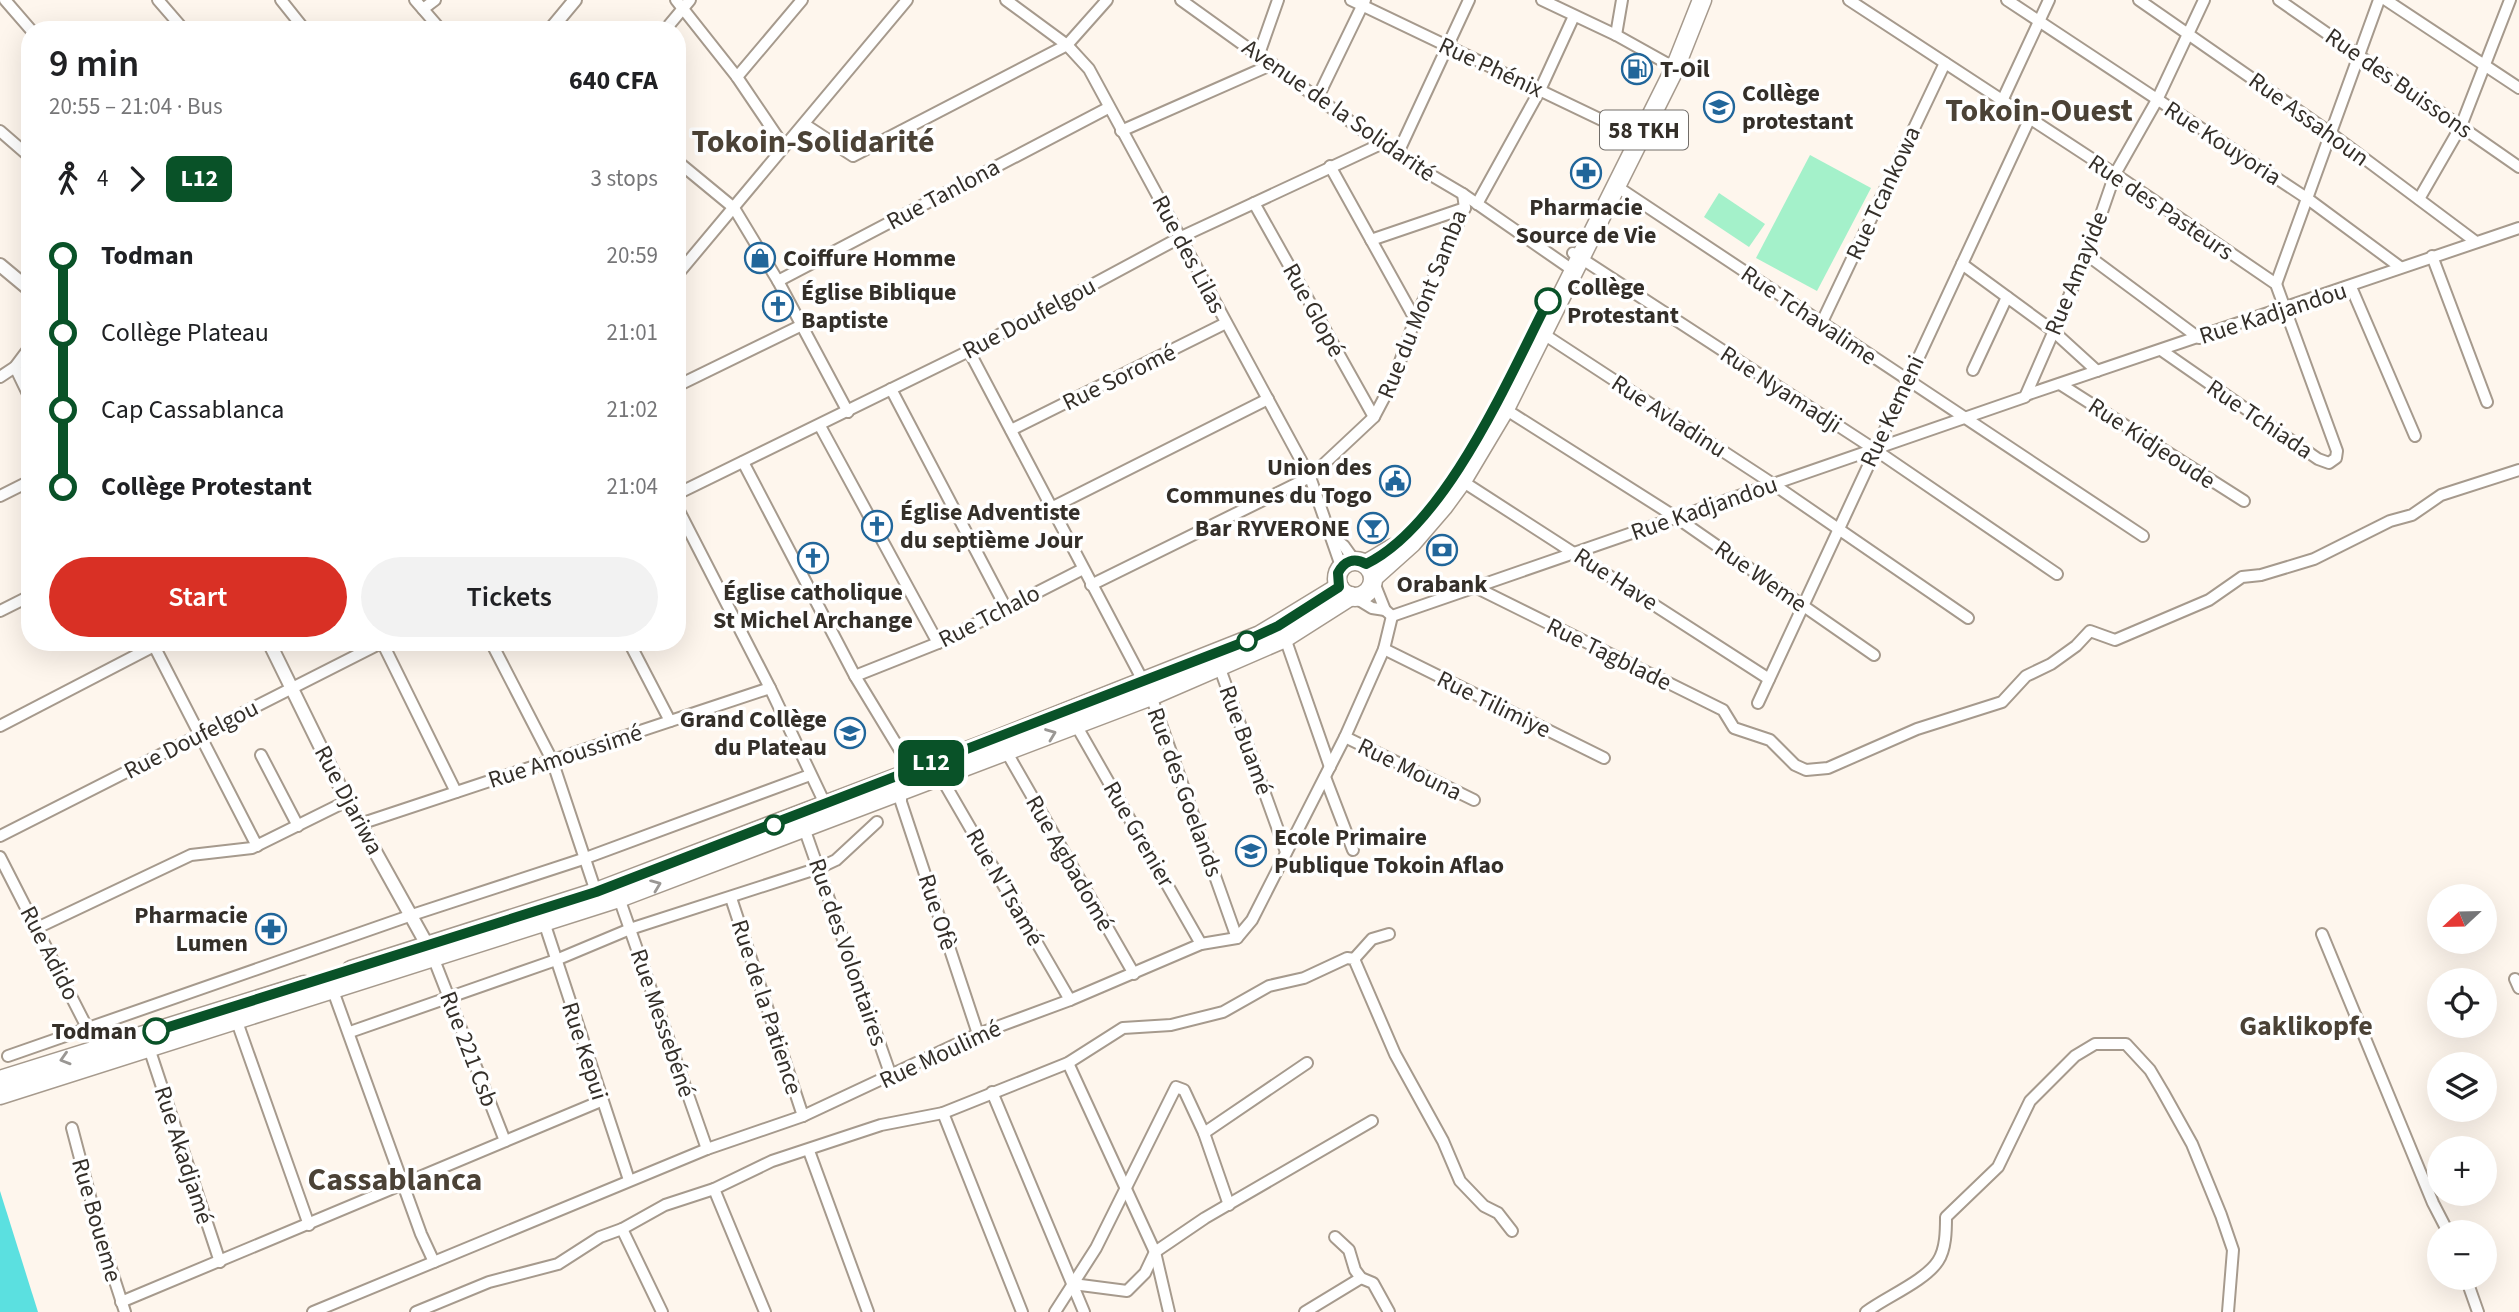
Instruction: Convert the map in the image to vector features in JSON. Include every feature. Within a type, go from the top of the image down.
[{"type":"highway","name":"58 TKH","points":[[1362,570],[1412,543],[1462,481],[1505,409],[1542,334],[1631,134],[1668,64],[1691,0]]},
{"type":"highway","name":"58 TKH","points":[[1362,570],[1395,546],[1455,475],[1616,186],[1675,68],[1702,0]]},
{"type":"highway","points":[[0,1080],[430,951],[544,922],[619,898],[828,811],[912,770],[1260,635],[1348,594],[1367,593],[1362,570],[1337,580],[1348,594]]},
{"type":"highway","points":[[828,811],[901,789],[1151,696],[1285,638],[1348,594]]},
{"type":"highway","points":[[0,1095],[332,988],[596,892],[801,822]]},
{"type":"street","points":[[2,0],[22,21]]},
{"type":"street","points":[[158,0],[176,21]]},
{"type":"street","points":[[281,0],[298,21]]},
{"type":"street","points":[[433,21],[419,5],[435,0]]},
{"type":"street","points":[[558,21],[575,0]]},
{"type":"street","points":[[737,76],[802,0]]},
{"type":"street","name":"Rue des Lilas","points":[[1006,0],[1067,45],[1089,69],[1310,477],[1334,538],[1344,546],[1362,570]]},
{"type":"street","points":[[804,124],[853,156],[1067,45],[1107,0]]},
{"type":"street","name":"Avenue de la Solidarité","points":[[1181,0],[1397,155],[1573,262]]},
{"type":"street","points":[[1259,54],[1278,0]]},
{"type":"street","name":"Rue Phénix","points":[[1351,0],[1363,3],[1448,47],[1631,134]]},
{"type":"street","points":[[1397,155],[1469,0]]},
{"type":"street","points":[[1616,35],[1622,0]]},
{"type":"street","name":"Rue Kouyoria","points":[[2007,0],[2308,199],[2400,267]]},
{"type":"street","points":[[2002,101],[2049,0]]},
{"type":"street","name":"Rue Assahoun","points":[[2139,0],[2329,132],[2476,242]]},
{"type":"street","name":"Rue Amayide","points":[[2025,396],[2087,255],[2115,174],[2157,100],[2204,0]]},
{"type":"street","name":"Rue des Buissons","points":[[2279,0],[2519,167]]},
{"type":"street","points":[[2283,310],[2276,284],[2379,0]]},
{"type":"street","points":[[2386,0],[2519,88]]},
{"type":"street","points":[[2419,199],[2461,126],[2512,0],[2519,4]]},
{"type":"street","points":[[686,264],[783,145],[804,124],[906,1]]},
{"type":"street","points":[[1545,1],[1616,35],[1668,64]]},
{"type":"street","name":"Rue des Pasteurs","points":[[1851,1],[2115,174],[2276,284]]},
{"type":"street","points":[[671,21],[683,3],[737,76],[783,145]]},
{"type":"street","points":[[1318,97],[1363,3]]},
{"type":"street","points":[[1477,204],[1540,90],[1574,16]]},
{"type":"street","name":"Rue Tcankowa","points":[[1822,322],[1945,63]]},
{"type":"street","points":[[1121,131],[1273,64]]},
{"type":"street","name":"Rue Tanlona","points":[[778,281],[1108,107]]},
{"type":"street","name":"Rue Kemeni","points":[[1758,703],[2029,120]]},
{"type":"street","points":[[0,131],[21,149]]},
{"type":"street","name":"Rue Doufelgou","points":[[686,490],[970,351],[1181,237],[1381,144]]},
{"type":"street","points":[[1330,166],[1415,319]]},
{"type":"street","points":[[686,168],[734,208],[778,281],[848,412]]},
{"type":"street","name":"Rue Tchavalime","points":[[1616,186],[2143,536]]},
{"type":"street","name":"Rue du Mont Samba","points":[[1091,585],[1310,477],[1374,417],[1395,379],[1415,319],[1465,208],[1463,194]]},
{"type":"street","name":"Rue Glopé","points":[[1254,204],[1374,417]]},
{"type":"street","points":[[1371,240],[1465,208]]},
{"type":"street","points":[[2517,228],[2519,241]]},
{"type":"street","name":"Rue Kadjandou","points":[[1388,613],[1576,553],[2517,228]]},
{"type":"street","points":[[2087,255],[2199,338]]},
{"type":"street","points":[[2432,256],[2487,402]]},
{"type":"street","name":"Rue Nyamadji","points":[[1573,262],[1874,449],[2057,574]]},
{"type":"street","points":[[1962,264],[2052,330],[2097,372]]},
{"type":"street","points":[[0,265],[21,282]]},
{"type":"street","points":[[2351,287],[2415,436]]},
{"type":"street","points":[[1973,370],[2007,297]]},
{"type":"street","name":"Rue Tchiada","points":[[2161,350],[2331,460],[2337,451],[2283,310]]},
{"type":"street","name":"Rue Soromé","points":[[1011,430],[1226,323]]},
{"type":"street","points":[[686,382],[802,326]]},
{"type":"street","name":"Rue Avladinu","points":[[1542,334],[1773,484],[1968,618]]},
{"type":"street","name":"Rue des Goelands","points":[[970,351],[1151,696],[1237,938]]},
{"type":"street","points":[[0,377],[15,367],[21,359]]},
{"type":"street","points":[[15,367],[21,379]]},
{"type":"street","name":"Rue Kidjeoude","points":[[2060,384],[2244,501]]},
{"type":"street","points":[[891,390],[1006,608]]},
{"type":"street","points":[[1051,508],[1268,399]]},
{"type":"street","name":"Rue Weme","points":[[1505,409],[1676,518],[1874,655]]},
{"type":"street","points":[[820,426],[937,643]]},
{"type":"street","points":[[743,463],[855,676],[912,770]]},
{"type":"street","name":"Rue Tagblade","points":[[1475,587],[1723,710],[1734,728],[1770,740],[1795,765],[1806,770],[1828,768],[1917,729],[2002,702],[2026,676],[2051,664],[2090,631],[2115,640],[2209,600],[2242,577],[2261,575],[2314,559],[2390,521],[2412,515],[2441,495],[2519,470]]},
{"type":"street","name":"Rue Have","points":[[1462,481],[1769,679]]},
{"type":"street","points":[[0,496],[21,486]]},
{"type":"street","points":[[686,525],[770,688],[828,811]]},
{"type":"street","name":"Rue Tchalo","points":[[855,676],[937,643],[1083,569]]},
{"type":"street","points":[[1237,938],[1252,920],[1328,772],[1384,649],[1388,613],[1362,570]]},
{"type":"street","points":[[1348,594],[1372,608],[1388,613]]},
{"type":"street","points":[[0,611],[21,600]]},
{"type":"street","points":[[1285,638],[1353,850]]},
{"type":"street","name":"Rue Tilimiye","points":[[1384,649],[1604,758]]},
{"type":"street","points":[[0,726],[140,651]]},
{"type":"street","points":[[157,651],[257,846]]},
{"type":"street","name":"Rue Djariwa","points":[[273,651],[347,801],[430,951]]},
{"type":"street","name":"Rue Doufelgou","points":[[0,836],[364,651]]},
{"type":"street","points":[[386,651],[456,792]]},
{"type":"street","points":[[496,651],[552,760],[596,892]]},
{"type":"street","points":[[634,651],[670,721]]},
{"type":"street","name":"Rue Buamé","points":[[1219,666],[1286,852]]},
{"type":"street","name":"Rue Amoussimé","points":[[360,824],[770,688]]},
{"type":"street","name":"Rue Grenier","points":[[1076,725],[1201,944]]},
{"type":"street","name":"Rue Mouna","points":[[1345,737],[1474,800]]},
{"type":"street","name":"Rue Agbadomé","points":[[1006,751],[1134,974]]},
{"type":"street","points":[[261,755],[298,825]]},
{"type":"street","name":"Rue N'Tsamé","points":[[939,774],[1070,1000]]},
{"type":"street","points":[[8,1056],[412,915],[583,859],[810,775]]},
{"type":"street","name":"Rue Ofè","points":[[901,789],[901,802],[978,1034]]},
{"type":"street","points":[[37,928],[191,855],[257,846],[347,801]]},
{"type":"street","name":"Rue des Volontaires","points":[[801,822],[891,1076]]},
{"type":"street","points":[[350,1032],[556,960],[630,929],[819,868],[836,860],[877,822]]},
{"type":"street","name":"Rue Adido","points":[[0,857],[98,1049]]},
{"type":"street","name":"Rue Messebéné","points":[[619,898],[707,1149]]},
{"type":"street","name":"Rue de la Patience","points":[[731,898],[803,1116]]},
{"type":"street","name":"Rue Kepui","points":[[544,922],[629,1180]]},
{"type":"street","points":[[1354,959],[1372,939],[1389,934]]},
{"type":"street","points":[[2322,934],[2442,1220]]},
{"type":"street","name":"Rue Moulimé","points":[[313,1312],[629,1180],[707,1149],[803,1116],[978,1034],[1070,1000],[1201,944],[1237,938]]},
{"type":"street","name":"Rue 221 Csb","points":[[430,951],[505,1141]]},
{"type":"street","points":[[416,1312],[489,1282],[558,1264],[600,1237],[622,1229],[665,1205],[714,1189],[772,1161],[881,1125],[943,1114],[1068,1063],[1123,1028],[1171,1025],[1223,1012],[1269,986],[1304,978],[1347,958],[1354,959]]},
{"type":"street","points":[[1354,959],[1395,1054],[1443,1141],[1460,1181],[1484,1206],[1498,1213],[1512,1231]]},
{"type":"street","points":[[332,988],[434,1262]]},
{"type":"street","points":[[236,1020],[309,1225]]},
{"type":"street","points":[[1866,1312],[1910,1285],[1938,1261],[1946,1235],[1947,1217],[1998,1167],[2030,1101],[2075,1056],[2095,1044],[2126,1044],[2150,1070],[2192,1144],[2233,1250],[2228,1312]]},
{"type":"street","name":"Rue Akadjamé","points":[[149,1048],[220,1262]]},
{"type":"street","points":[[1068,1063],[1156,1252],[1169,1312]]},
{"type":"street","points":[[1204,1133],[1307,1063]]},
{"type":"street","points":[[1055,1312],[1096,1248],[1176,1087],[1184,1090],[1204,1133],[1229,1205]]},
{"type":"street","points":[[992,1092],[1084,1312]]},
{"type":"street","points":[[123,1307],[220,1262],[601,1101]]},
{"type":"street","points":[[943,1114],[1022,1312]]},
{"type":"street","points":[[1073,1284],[1127,1291],[1145,1273],[1156,1252],[1229,1205],[1372,1121]]},
{"type":"street","name":"Rue Boueme","points":[[72,1128],[123,1307]]},
{"type":"street","points":[[809,1150],[868,1312]]},
{"type":"street","points":[[714,1189],[765,1312]]},
{"type":"street","points":[[622,1229],[662,1312]]},
{"type":"street","points":[[1335,1237],[1349,1250],[1355,1270],[1361,1278],[1373,1283],[1389,1312]]},
{"type":"street","points":[[1305,1312],[1361,1278]]},
{"type":"street","points":[[2470,1290],[2478,1312]]},
{"type":"street","points":[[441,1300],[446,1312]]},
{"type":"green space","points":[[1810,155],[1871,188],[1817,291],[1756,258]]},
{"type":"green space","points":[[1719,193],[1765,224],[1749,247],[1704,217]]},
{"type":"water","points":[[0,1191],[38,1312],[0,1312]]},
{"type":"bus line","name":"L12","points":[[156,1031],[596,892],[985,744],[1143,679],[1239,644],[1278,626],[1326,598],[1339,587],[1337,580],[1341,566],[1354,560],[1366,564],[1388,552],[1436,500],[1466,458],[1548,301]]},
{"type":"place","name":"T-Oil","points":[[1637,69]]},
{"type":"place","name":"Collège protestant","points":[[1719,107]]},
{"type":"place","name":"Pharmacie Source de Vie","points":[[1586,173]]},
{"type":"place","name":"Coiffure Homme","points":[[760,258]]},
{"type":"place","name":"Collège Protestant","points":[[1548,301]]},
{"type":"place","name":"Église Biblique Baptiste","points":[[778,306]]},
{"type":"place","name":"Union des Communes du Togo","points":[[1395,481]]},
{"type":"place","name":"Église Adventiste du septième Jour","points":[[877,526]]},
{"type":"place","name":"Bar RYVERONE","points":[[1373,528]]},
{"type":"place","name":"Orabank","points":[[1442,550]]},
{"type":"place","name":"Église catholique St Michel Archange","points":[[813,558]]},
{"type":"place","name":"Grand Collège du Plateau","points":[[850,733]]},
{"type":"place","name":"Ecole Primaire Publique Tokoin Aflao","points":[[1251,851]]},
{"type":"place","name":"Pharmacie Lumen","points":[[271,929]]},
{"type":"place","name":"Todman","points":[[156,1031]]},
{"type":"district","name":"Tokoin-Ouest","points":[[2039,110]]},
{"type":"district","name":"Tokoin-Solidarité","points":[[813,141]]},
{"type":"district","name":"Gaklikopfe","points":[[2306,1025]]},
{"type":"district","name":"Cassablanca","points":[[395,1179]]}]
